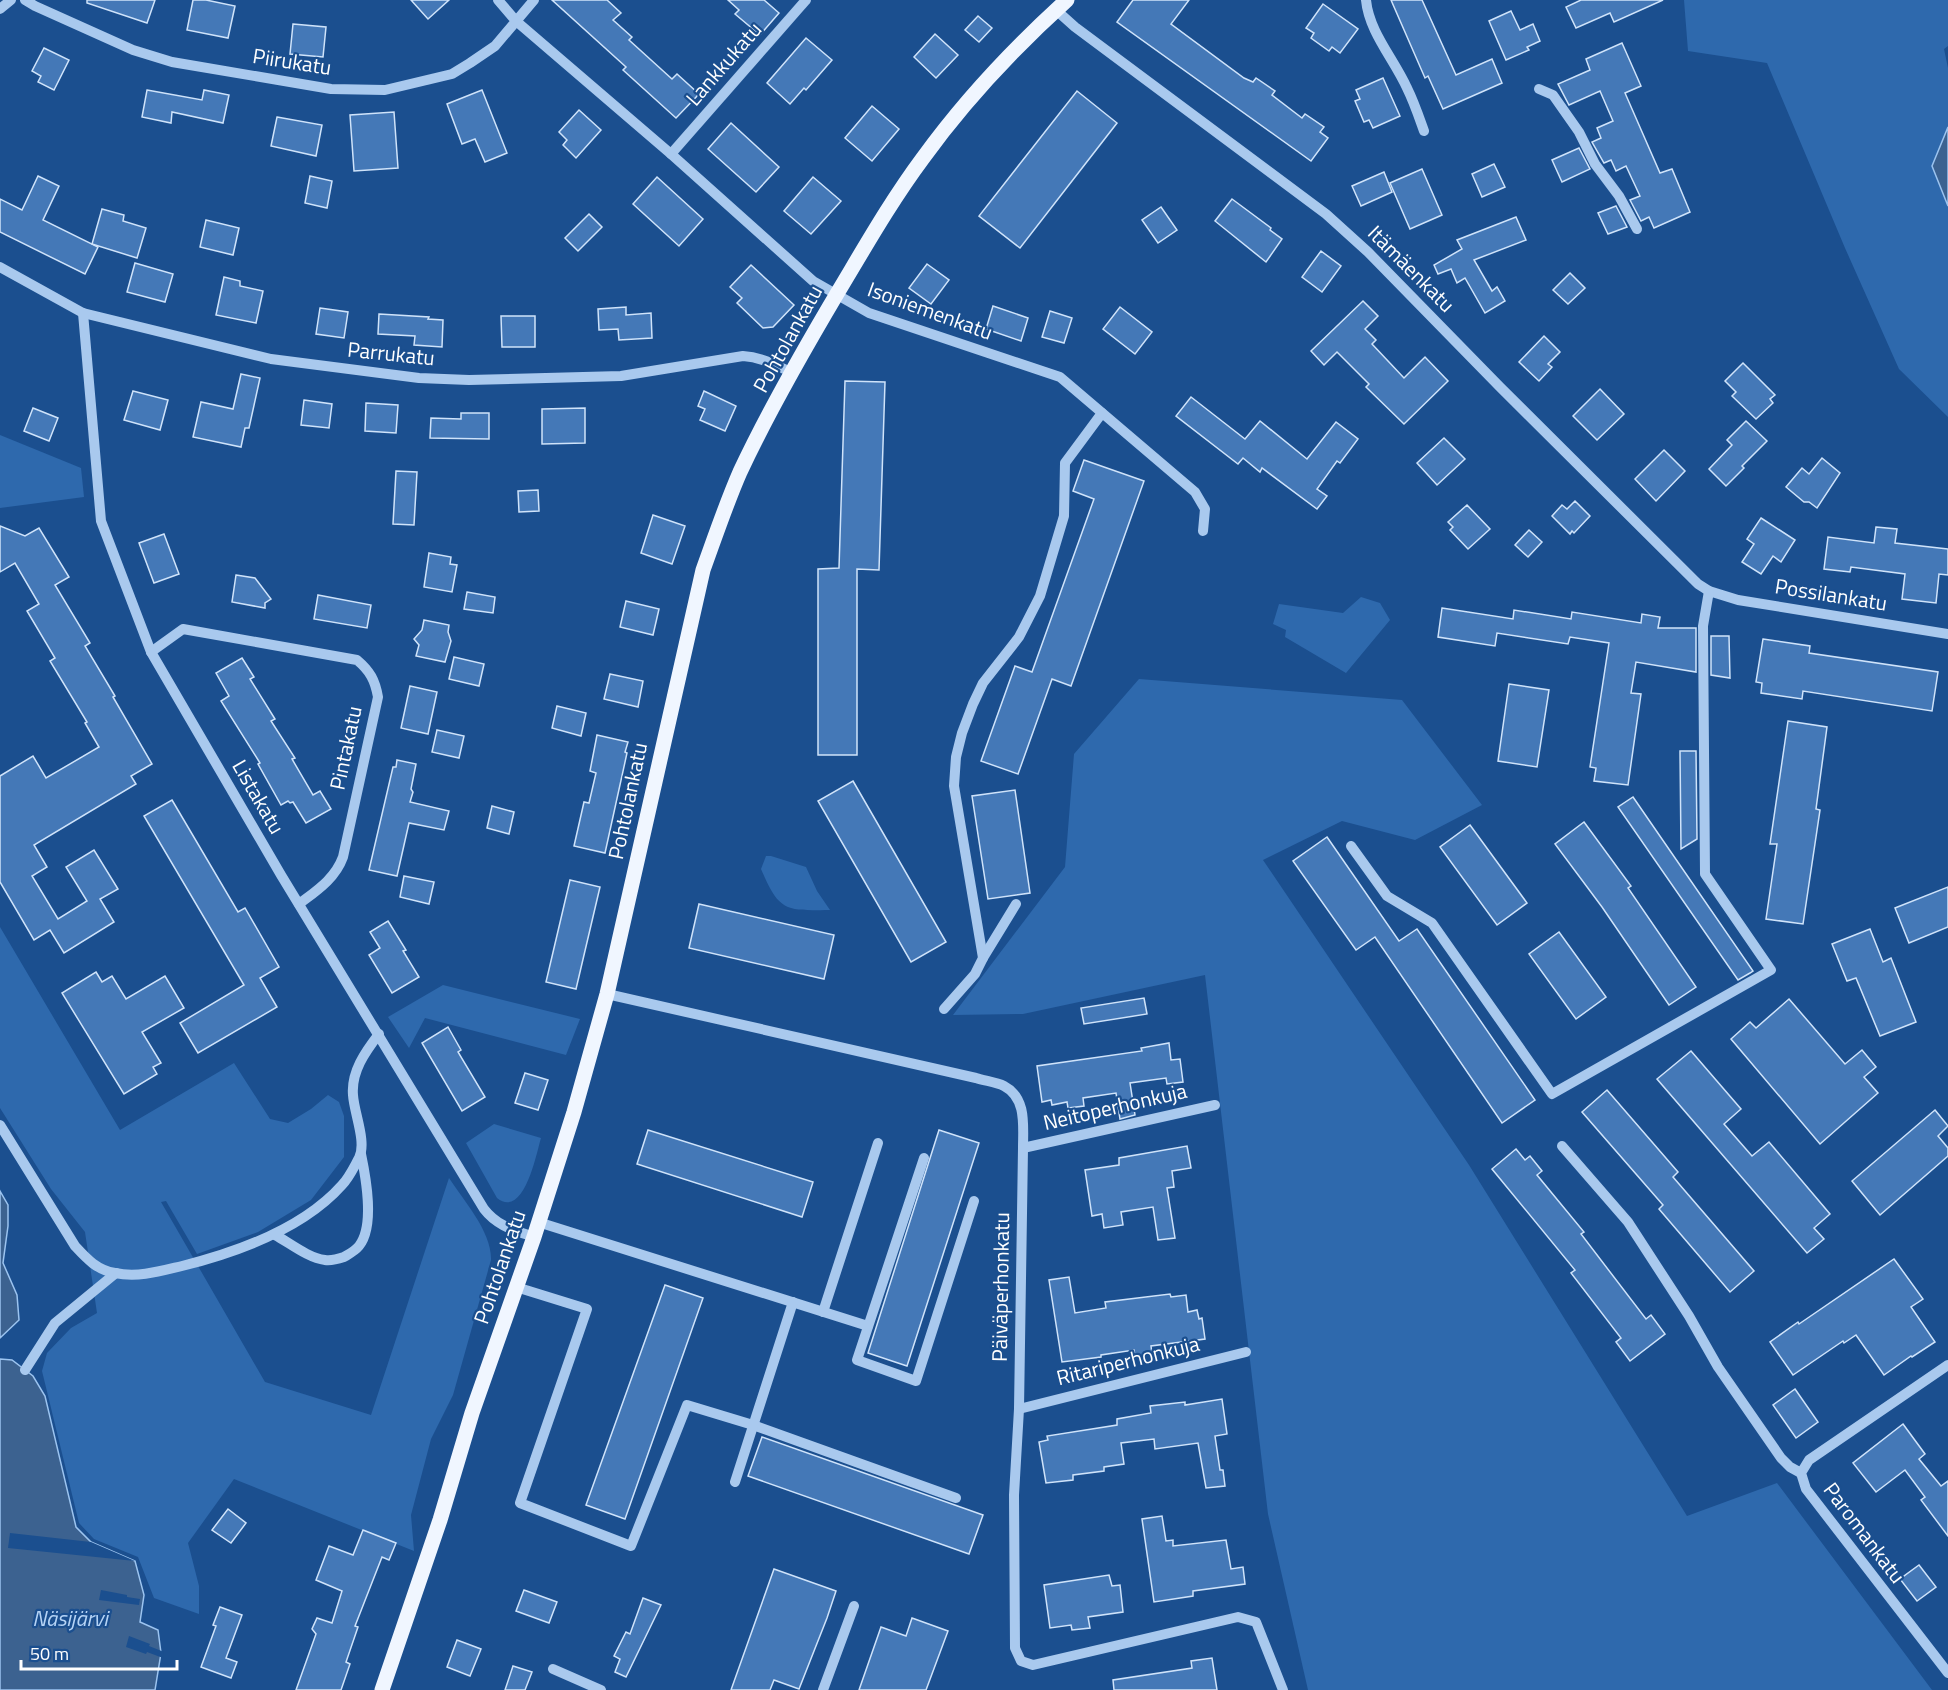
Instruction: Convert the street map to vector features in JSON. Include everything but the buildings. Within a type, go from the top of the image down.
[{"type":"main road","name":"Pohtolankatu","points":[[382,1690],[432,1542],[472,1413],[536,1230],[574,1112],[607,994],[703,570],[719,524],[740,474],[791,372],[887,210],[923,158],[977,91],[1014,50],[1061,5]]},
{"type":"street","points":[[0,9],[11,0]]},
{"type":"street","name":"Piirukatu","points":[[25,0],[133,50],[171,62],[331,89],[385,90],[452,74],[495,46],[534,0]]},
{"type":"street","name":"Isoniemenkatu","points":[[498,0],[516,21],[672,154],[813,281],[869,313],[1060,377],[1196,492],[1204,509],[1203,531]]},
{"type":"street","name":"Lankkukatu","points":[[672,154],[806,0]]},
{"type":"street","points":[[1366,0],[1376,32],[1407,87],[1424,131]]},
{"type":"street","name":"Itämäenkatu","points":[[1061,5],[1075,27],[1326,214],[1368,252],[1688,575],[1709,591]]},
{"type":"street","points":[[1539,89],[1553,95],[1579,132],[1594,164],[1619,196],[1637,229]]},
{"type":"street","name":"Parrukatu","points":[[0,267],[83,313],[271,359],[419,378],[469,380],[621,375],[743,356],[768,361],[791,372]]},
{"type":"street","name":"Listakatu","points":[[83,313],[101,521],[151,652],[298,904],[488,1214],[492,1219],[512,1230],[536,1230],[793,1302],[868,1326]]},
{"type":"street","points":[[983,958],[954,786],[962,733],[983,683],[1019,637],[1040,596],[1064,516],[1065,463],[1102,413]]},
{"type":"street","points":[[1351,846],[1387,896],[1432,923],[1552,1094],[1771,970],[1705,874],[1703,626],[1709,591]]},
{"type":"street","name":"Possilankatu","points":[[1709,591],[1738,600],[1948,634]]},
{"type":"street","name":"Pintakatu","points":[[151,652],[183,629],[357,660],[370,672],[376,683],[378,697],[343,857],[338,869],[321,888],[298,904]]},
{"type":"street","points":[[944,1009],[975,974],[1016,904]]},
{"type":"street","name":"Päiväperhonkatu","points":[[607,994],[960,1074],[1004,1086],[1014,1094],[1020,1102],[1023,1115],[1019,1409],[1014,1495],[1015,1648],[1021,1661],[1033,1665],[1238,1617],[1256,1622],[1283,1690]]},
{"type":"street","points":[[275,1235],[313,1256],[326,1260],[339,1259],[351,1253],[364,1237],[367,1225],[367,1181],[352,1095],[361,1059],[379,1034]]},
{"type":"street","name":"Neitoperhonkuja","points":[[1023,1148],[1215,1105]]},
{"type":"street","points":[[0,1125],[75,1246],[89,1262],[116,1274],[140,1275],[202,1261],[275,1235],[321,1205],[344,1184],[361,1154]]},
{"type":"street","points":[[823,1312],[878,1143]]},
{"type":"street","points":[[1562,1146],[1628,1222],[1689,1316],[1718,1367],[1780,1458],[1801,1473]]},
{"type":"street","points":[[924,1158],[857,1360],[916,1381],[974,1201]]},
{"type":"street","points":[[25,1370],[55,1323],[116,1274]]},
{"type":"street","points":[[516,1287],[587,1309],[520,1503],[631,1546],[687,1405],[753,1425],[956,1498]]},
{"type":"street","points":[[735,1482],[793,1302]]},
{"type":"street","name":"Ritariperhonkuja","points":[[1019,1409],[1246,1352]]},
{"type":"street","name":"Paromankatu","points":[[1948,1365],[1809,1460],[1801,1473],[1806,1489],[1948,1673]]},
{"type":"street","points":[[823,1690],[854,1606]]},
{"type":"street","points":[[553,1669],[600,1690]]},
{"type":"shaded area","points":[[1684,0],[1948,0],[1948,46],[1944,49],[1948,68],[1948,127],[1932,166],[1948,206],[1948,417],[1899,369],[1767,63],[1688,51]]},
{"type":"shaded area","points":[[0,435],[81,468],[84,497],[0,508]]},
{"type":"shaded area","points":[[1361,597],[1380,603],[1390,620],[1346,673],[1285,637],[1286,630],[1273,624],[1279,604],[1343,613]]},
{"type":"shaded area","points":[[1139,679],[1402,700],[1482,805],[1415,840],[1342,821],[1263,860],[1469,1165],[1687,1516],[1777,1483],[1932,1690],[1308,1690],[1268,1514],[1205,975],[1023,1014],[953,1015],[1065,867],[1074,754]]},
{"type":"shaded area","points":[[766,856],[806,867],[817,891],[830,910],[794,909],[779,901],[761,869]]},
{"type":"shaded area","points":[[0,927],[120,1130],[234,1063],[270,1119],[288,1123],[328,1095],[339,1102],[344,1116],[344,1157],[311,1200],[258,1232],[197,1254],[166,1201],[161,1202],[265,1382],[371,1415],[449,1178],[469,1207],[487,1239],[491,1260],[453,1395],[431,1439],[411,1515],[414,1551],[234,1479],[188,1543],[199,1586],[199,1614],[154,1598],[138,1557],[94,1539],[79,1523],[42,1371],[47,1353],[71,1328],[97,1313],[85,1232],[51,1189],[0,1108]]},
{"type":"shaded area","points":[[443,985],[580,1019],[566,1055],[425,1018],[409,1048],[388,1017]]},
{"type":"shaded area","points":[[494,1124],[541,1138],[532,1170],[521,1193],[515,1200],[506,1202],[497,1198],[466,1143]]},
{"type":"water","points":[[1948,127],[1948,206],[1932,166]]},
{"type":"water","points":[[0,1191],[8,1205],[8,1226],[3,1263],[17,1295],[19,1320],[0,1338]]},
{"type":"water","name":"Näsijärvi","points":[[0,1359],[12,1360],[33,1376],[45,1396],[76,1527],[91,1542],[135,1561],[144,1595],[140,1622],[158,1630],[161,1653],[155,1690],[0,1690]]},
{"type":"pier","points":[[10,1533],[91,1542],[135,1561],[8,1548]]},
{"type":"pier","points":[[101,1590],[140,1599],[139,1605],[99,1600]]},
{"type":"pier","points":[[129,1636],[164,1652],[163,1658],[126,1647]]}]
